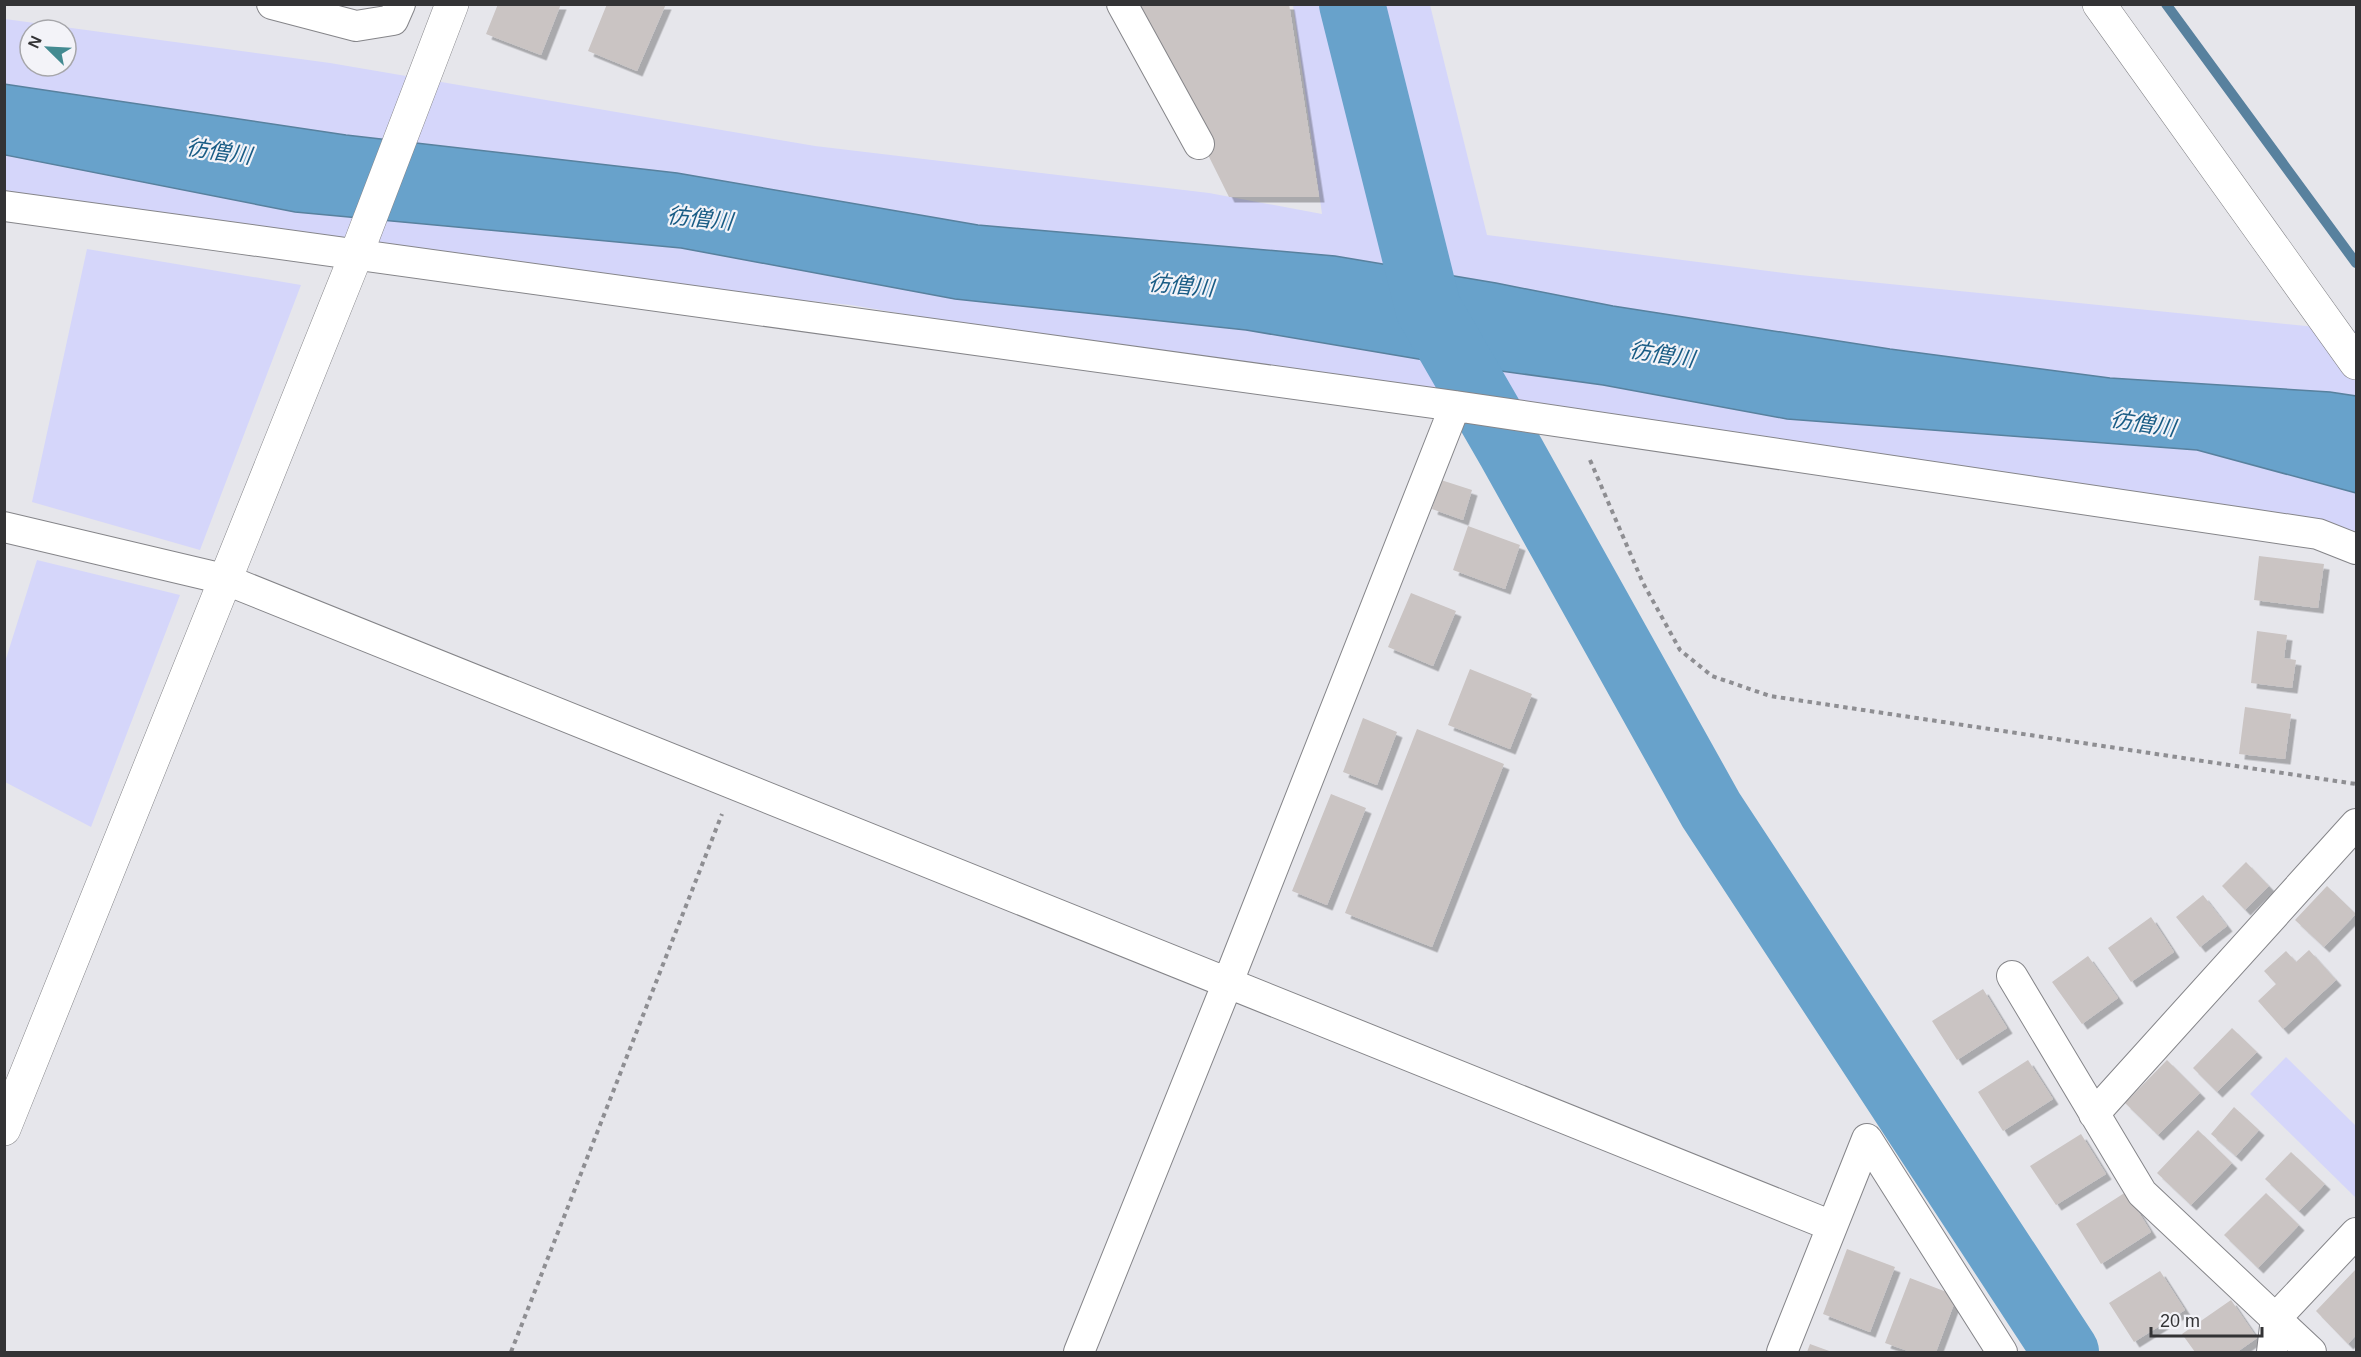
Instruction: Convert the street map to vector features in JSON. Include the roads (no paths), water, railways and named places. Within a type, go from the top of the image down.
[{"type":"street","points":[[272,4],[356,26],[393,20],[400,4]]},
{"type":"street","points":[[4,1129],[358,247],[452,4]]},
{"type":"street","points":[[1122,4],[1199,144]]},
{"type":"street","points":[[2099,4],[2349,354]]},
{"type":"street","points":[[4,206],[358,247],[1455,406],[2318,534],[2356,549]]},
{"type":"street","points":[[1079,1353],[1455,406]]},
{"type":"street","points":[[4,527],[224,579],[1832,1226]]},
{"type":"street","points":[[2094,1114],[2356,824]]},
{"type":"street","points":[[2012,976],[2142,1192],[2311,1353]]},
{"type":"street","points":[[1782,1353],[1867,1139],[2002,1353]]},
{"type":"street","points":[[2272,1353],[2276,1318],[2356,1233]]},
{"type":"water","name":"彷僧川","points":[[4,84],[346,135],[677,173],[978,225],[1335,256],[1496,283],[1613,306],[1890,349],[2110,378],[2330,392],[2356,396],[2356,493],[2197,450],[1787,419],[1603,385],[1436,362],[1246,330],[955,299],[681,248],[295,212],[5,155]]},
{"type":"waterway","points":[[1352,4],[1428,308],[1711,810],[2066,1352]]},
{"type":"waterway","points":[[2166,4],[2356,263]]}]
